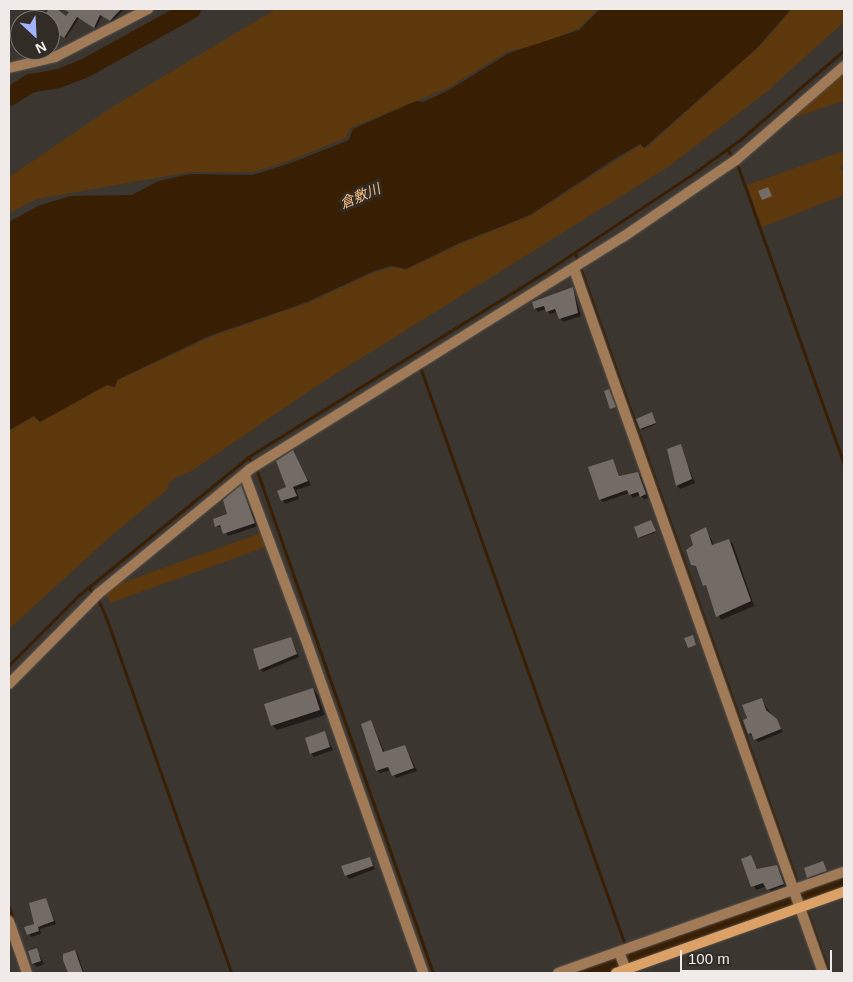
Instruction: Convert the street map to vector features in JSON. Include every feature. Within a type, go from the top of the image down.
[{"type":"street","points":[[9,68],[55,56],[148,9]]},
{"type":"street","points":[[9,684],[95,596],[228,485],[578,267],[736,160],[844,66]]},
{"type":"street","points":[[578,267],[824,973]]},
{"type":"street","points":[[251,470],[306,637],[423,973]]},
{"type":"street","points":[[558,973],[621,962],[796,897],[844,872]]},
{"type":"street","points":[[621,962],[796,897],[844,892]]},
{"type":"street","points":[[9,921],[27,973]]},
{"type":"shaded area","points":[[276,9],[598,9],[578,29],[534,46],[508,51],[448,88],[350,128],[346,138],[286,162],[252,172],[190,172],[37,199],[9,213],[9,177],[114,106]]},
{"type":"shaded area","points":[[792,9],[844,9],[844,22],[765,93],[668,167],[318,385],[190,472],[178,476],[169,483],[167,490],[112,535],[9,629],[9,431],[34,417],[40,422],[107,385],[115,388],[118,380],[215,335],[308,303],[373,273],[393,267],[406,270],[460,244],[530,216],[640,145],[645,149],[761,45]]},
{"type":"shaded area","points":[[843,73],[844,101],[789,119]]},
{"type":"shaded area","points":[[844,151],[844,164],[839,167],[844,171],[844,195],[762,227],[747,185]]},
{"type":"shaded area","points":[[261,533],[266,547],[110,603],[105,590],[113,586]]},
{"type":"water","name":"倉敷川","points":[[600,9],[791,9],[757,48],[644,148],[640,144],[616,158],[530,215],[459,243],[406,269],[391,266],[374,271],[307,302],[209,336],[117,380],[115,387],[107,385],[40,422],[34,416],[9,430],[9,222],[38,206],[70,196],[132,195],[158,181],[190,174],[252,175],[288,164],[349,140],[353,129],[416,101],[423,102],[449,90],[509,53],[579,30]]},
{"type":"building","points":[[63,9],[121,9],[110,21],[100,15],[94,28],[77,17],[64,38],[60,35],[60,11],[66,16],[69,12]]},
{"type":"building","points":[[768,187],[772,196],[762,200],[758,191]]},
{"type":"building","points":[[573,287],[578,313],[559,319],[555,309],[546,312],[544,306],[534,309],[532,302]]},
{"type":"building","points":[[609,389],[616,407],[610,409],[604,391]]},
{"type":"building","points":[[652,412],[656,423],[640,429],[636,419]]},
{"type":"building","points":[[681,444],[692,479],[676,486],[667,449]]},
{"type":"building","points":[[293,450],[308,481],[293,487],[297,496],[281,501],[277,491],[286,487],[276,461]]},
{"type":"building","points":[[613,459],[619,476],[638,472],[646,494],[640,497],[638,492],[629,495],[627,490],[599,500],[588,467]]},
{"type":"building","points":[[241,485],[255,523],[223,534],[220,525],[215,527],[213,519],[227,514],[223,500]]},
{"type":"building","points":[[651,520],[656,531],[638,538],[634,527]]},
{"type":"building","points":[[706,527],[712,545],[729,539],[751,601],[716,617],[706,585],[703,586],[696,566],[691,565],[686,550],[693,545],[690,535]]},
{"type":"building","points":[[693,635],[696,645],[688,648],[684,638]]},
{"type":"building","points":[[291,637],[297,654],[259,670],[253,649]]},
{"type":"building","points":[[313,688],[320,710],[271,726],[264,704]]},
{"type":"building","points":[[762,698],[766,710],[777,719],[781,729],[754,740],[751,733],[748,734],[743,720],[747,718],[742,705]]},
{"type":"building","points":[[371,720],[383,752],[405,745],[414,768],[392,776],[388,767],[376,771],[361,724]]},
{"type":"building","points":[[325,731],[330,747],[310,754],[305,738]]},
{"type":"building","points":[[751,855],[757,869],[777,865],[784,884],[767,890],[763,883],[751,887],[741,859]]},
{"type":"building","points":[[370,857],[373,866],[345,876],[341,866]]},
{"type":"building","points":[[823,861],[827,871],[807,878],[804,868]]},
{"type":"building","points":[[46,898],[54,921],[38,927],[39,931],[27,935],[24,927],[34,924],[29,903]]},
{"type":"building","points":[[37,948],[41,961],[32,964],[28,951]]},
{"type":"building","points":[[75,950],[83,973],[68,973],[63,960],[63,954]]},
{"type":"waterway","points":[[9,96],[30,83],[58,78],[84,68],[191,9]]},
{"type":"waterway","points":[[9,665],[79,595],[248,457],[548,270],[694,173],[741,139],[844,50]]},
{"type":"waterway","points":[[727,149],[733,158]]},
{"type":"waterway","points":[[737,164],[844,464]]},
{"type":"waterway","points":[[575,253],[796,879]]},
{"type":"waterway","points":[[420,367],[625,945]]},
{"type":"waterway","points":[[248,457],[257,471],[433,973]]},
{"type":"waterway","points":[[88,587],[98,599],[107,620],[231,973]]},
{"type":"waterway","points":[[579,973],[844,879]]},
{"type":"waterway","points":[[800,890],[803,899]]},
{"type":"waterway","points":[[9,907],[14,921]]},
{"type":"waterway","points":[[807,911],[829,973]]},
{"type":"waterway","points":[[628,951],[630,959]]}]
